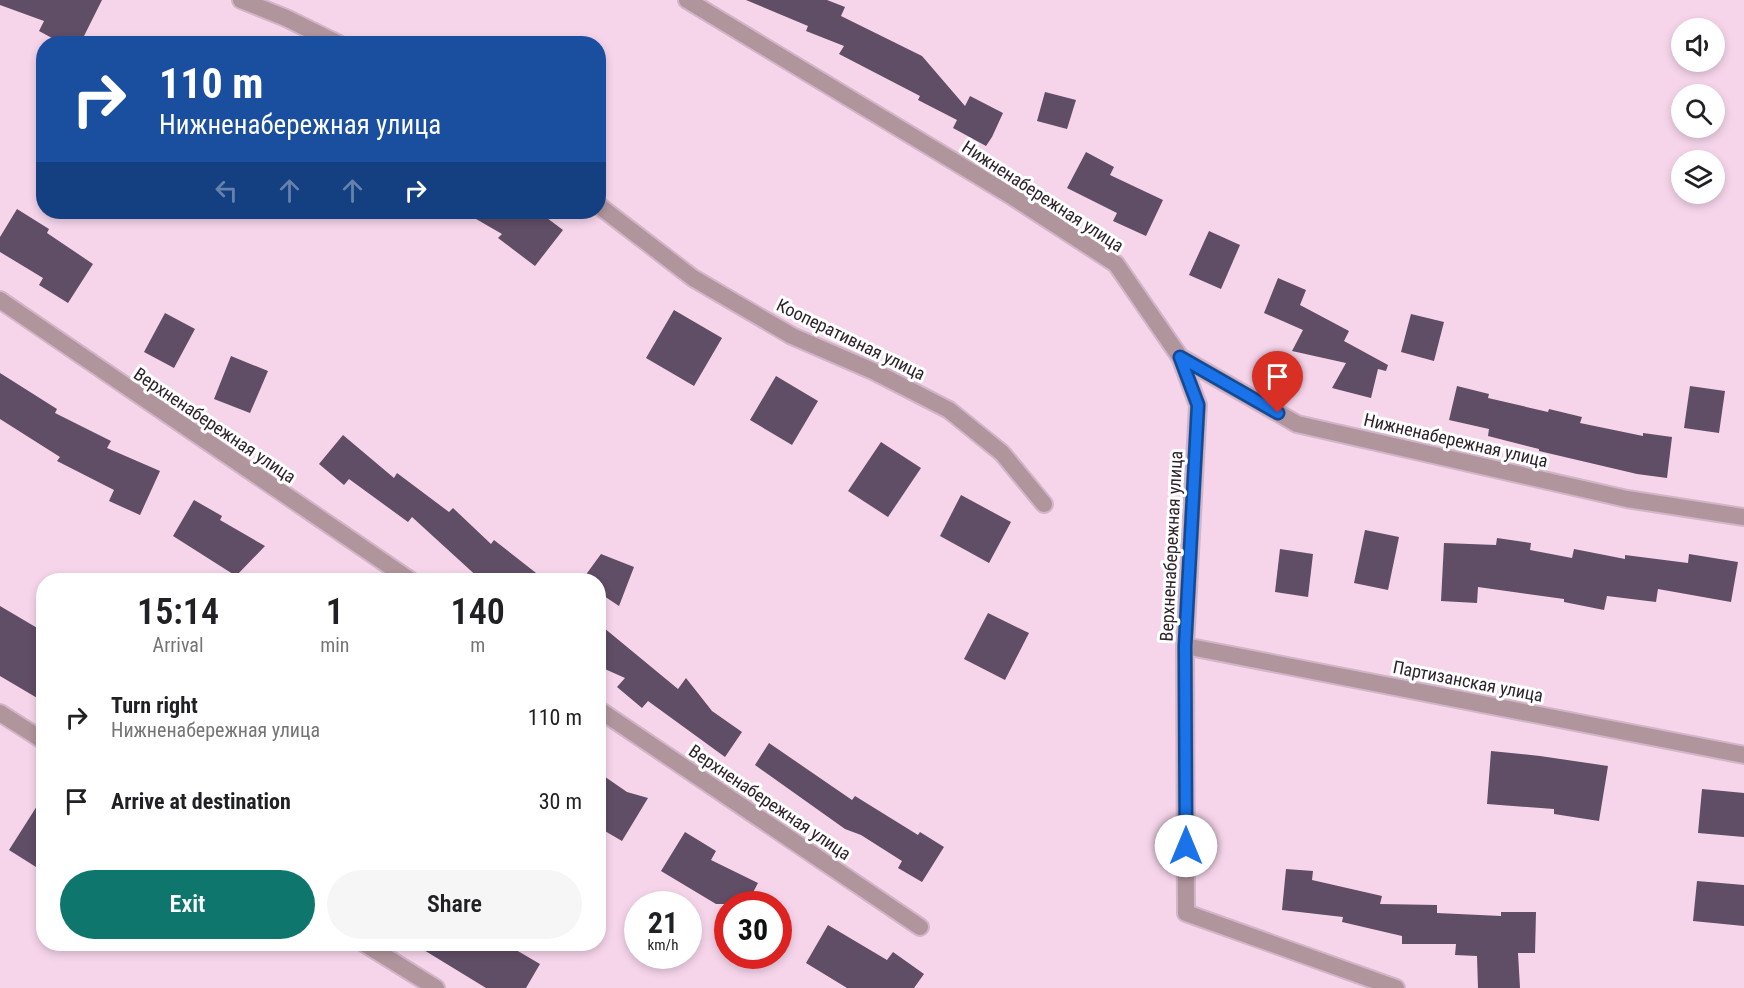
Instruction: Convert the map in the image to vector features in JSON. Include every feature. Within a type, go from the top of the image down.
[{"type":"street","points":[[241,0],[323,36]]},
{"type":"street","name":"Нижненабережная улица","points":[[687,0],[1003,191],[1116,264],[1180,357],[1297,424],[1627,500],[1744,517]]},
{"type":"street","name":"Кооперативная улица","points":[[606,211],[693,278],[792,336],[873,371],[950,410],[1002,453],[1044,504]]},
{"type":"street","name":"Верхненабережная улица","points":[[0,300],[400,573]]},
{"type":"street","name":"Верхненабережная улица","points":[[1180,357],[1198,405],[1185,646],[1186,913],[1396,988]]},
{"type":"street","name":"Партизанская улица","points":[[1185,646],[1744,755]]},
{"type":"street","points":[[0,713],[36,736]]},
{"type":"street","name":"Верхненабережная улица","points":[[606,714],[920,927]]},
{"type":"street","points":[[376,951],[436,988]]},
{"type":"building","points":[[0,0],[102,0],[84,36],[48,36],[39,31],[44,21],[0,5]]},
{"type":"building","points":[[746,0],[827,0],[845,7],[841,16],[922,56],[965,106],[970,96],[1003,113],[992,137],[986,146],[953,128],[957,120],[918,100],[920,96],[839,54],[844,46],[806,31],[808,26]]},
{"type":"building","points":[[1045,92],[1076,100],[1067,129],[1037,121]]},
{"type":"building","points":[[1086,152],[1114,167],[1110,175],[1163,200],[1146,236],[1113,221],[1117,213],[1067,188]]},
{"type":"building","points":[[17,209],[49,229],[47,233],[93,264],[68,303],[39,285],[43,278],[0,252],[0,237]]},
{"type":"building","points":[[476,219],[548,219],[563,230],[535,266],[498,238],[502,234]]},
{"type":"building","points":[[1209,231],[1240,245],[1221,289],[1189,275]]},
{"type":"building","points":[[1278,278],[1306,290],[1300,305],[1349,331],[1344,341],[1388,365],[1386,371],[1378,369],[1371,398],[1332,388],[1346,363],[1292,351],[1303,330],[1264,313]]},
{"type":"building","points":[[674,310],[722,338],[694,386],[646,358]]},
{"type":"building","points":[[165,313],[195,329],[174,368],[144,352]]},
{"type":"building","points":[[1411,314],[1444,322],[1434,361],[1401,352]]},
{"type":"building","points":[[231,356],[268,371],[250,413],[214,399]]},
{"type":"building","points":[[0,373],[57,409],[55,413],[111,441],[107,448],[160,471],[140,515],[109,501],[114,490],[57,461],[60,457],[0,419]]},
{"type":"building","points":[[776,376],[818,401],[792,445],[750,420]]},
{"type":"building","points":[[1457,386],[1489,394],[1488,398],[1548,412],[1549,409],[1582,417],[1580,423],[1643,436],[1643,433],[1672,437],[1667,478],[1637,474],[1539,451],[1539,449],[1488,436],[1489,429],[1449,420]]},
{"type":"building","points":[[1690,386],[1725,391],[1719,433],[1684,428]]},
{"type":"building","points":[[343,435],[394,478],[397,473],[449,512],[453,508],[491,544],[494,540],[536,573],[473,573],[412,517],[408,522],[349,479],[344,485],[319,464]]},
{"type":"building","points":[[881,442],[921,468],[888,517],[848,491]]},
{"type":"building","points":[[961,495],[1011,522],[989,563],[940,536]]},
{"type":"building","points":[[194,500],[222,516],[220,520],[265,546],[239,573],[231,573],[173,536]]},
{"type":"building","points":[[1365,530],[1399,537],[1388,590],[1354,583]]},
{"type":"building","points":[[1497,538],[1531,543],[1530,550],[1572,558],[1574,549],[1625,559],[1625,555],[1688,563],[1689,554],[1738,562],[1731,602],[1658,589],[1656,602],[1607,596],[1604,610],[1564,602],[1564,599],[1478,587],[1477,603],[1441,601],[1444,543],[1496,545]]},
{"type":"building","points":[[1280,549],[1313,554],[1308,597],[1275,592]]},
{"type":"building","points":[[601,554],[634,567],[619,606],[606,597],[606,573],[587,573]]},
{"type":"building","points":[[0,606],[36,627],[36,697],[0,676]]},
{"type":"building","points":[[988,613],[1029,633],[1005,680],[964,659]]},
{"type":"building","points":[[606,630],[678,689],[686,678],[712,711],[742,732],[725,757],[648,701],[642,708],[617,687],[625,678],[606,670]]},
{"type":"building","points":[[769,743],[852,800],[855,796],[918,835],[920,832],[944,847],[922,882],[898,868],[902,861],[861,835],[845,829],[755,765]]},
{"type":"building","points":[[1491,751],[1608,766],[1599,821],[1554,814],[1554,809],[1487,804]]},
{"type":"building","points":[[606,778],[627,792],[648,798],[622,841],[606,832]]},
{"type":"building","points":[[1702,789],[1744,793],[1744,837],[1698,833]]},
{"type":"building","points":[[36,808],[36,867],[9,850]]},
{"type":"building","points":[[685,832],[716,851],[711,860],[758,883],[754,891],[714,891],[714,903],[702,896],[702,891],[694,891],[661,871]]},
{"type":"building","points":[[1286,869],[1313,871],[1312,880],[1382,896],[1380,904],[1437,905],[1437,913],[1501,916],[1501,912],[1536,912],[1535,953],[1518,953],[1520,988],[1478,988],[1477,956],[1455,955],[1456,944],[1402,944],[1402,936],[1342,922],[1343,917],[1282,910]]},
{"type":"building","points":[[1697,881],[1744,885],[1744,926],[1693,921]]},
{"type":"building","points":[[828,925],[887,960],[893,952],[924,974],[914,988],[847,988],[806,963]]},
{"type":"building","points":[[425,951],[518,951],[540,964],[526,988],[486,988]]},
{"type":"route","points":[[1186,846],[1185,646],[1198,405],[1180,357],[1278,413]]}]
